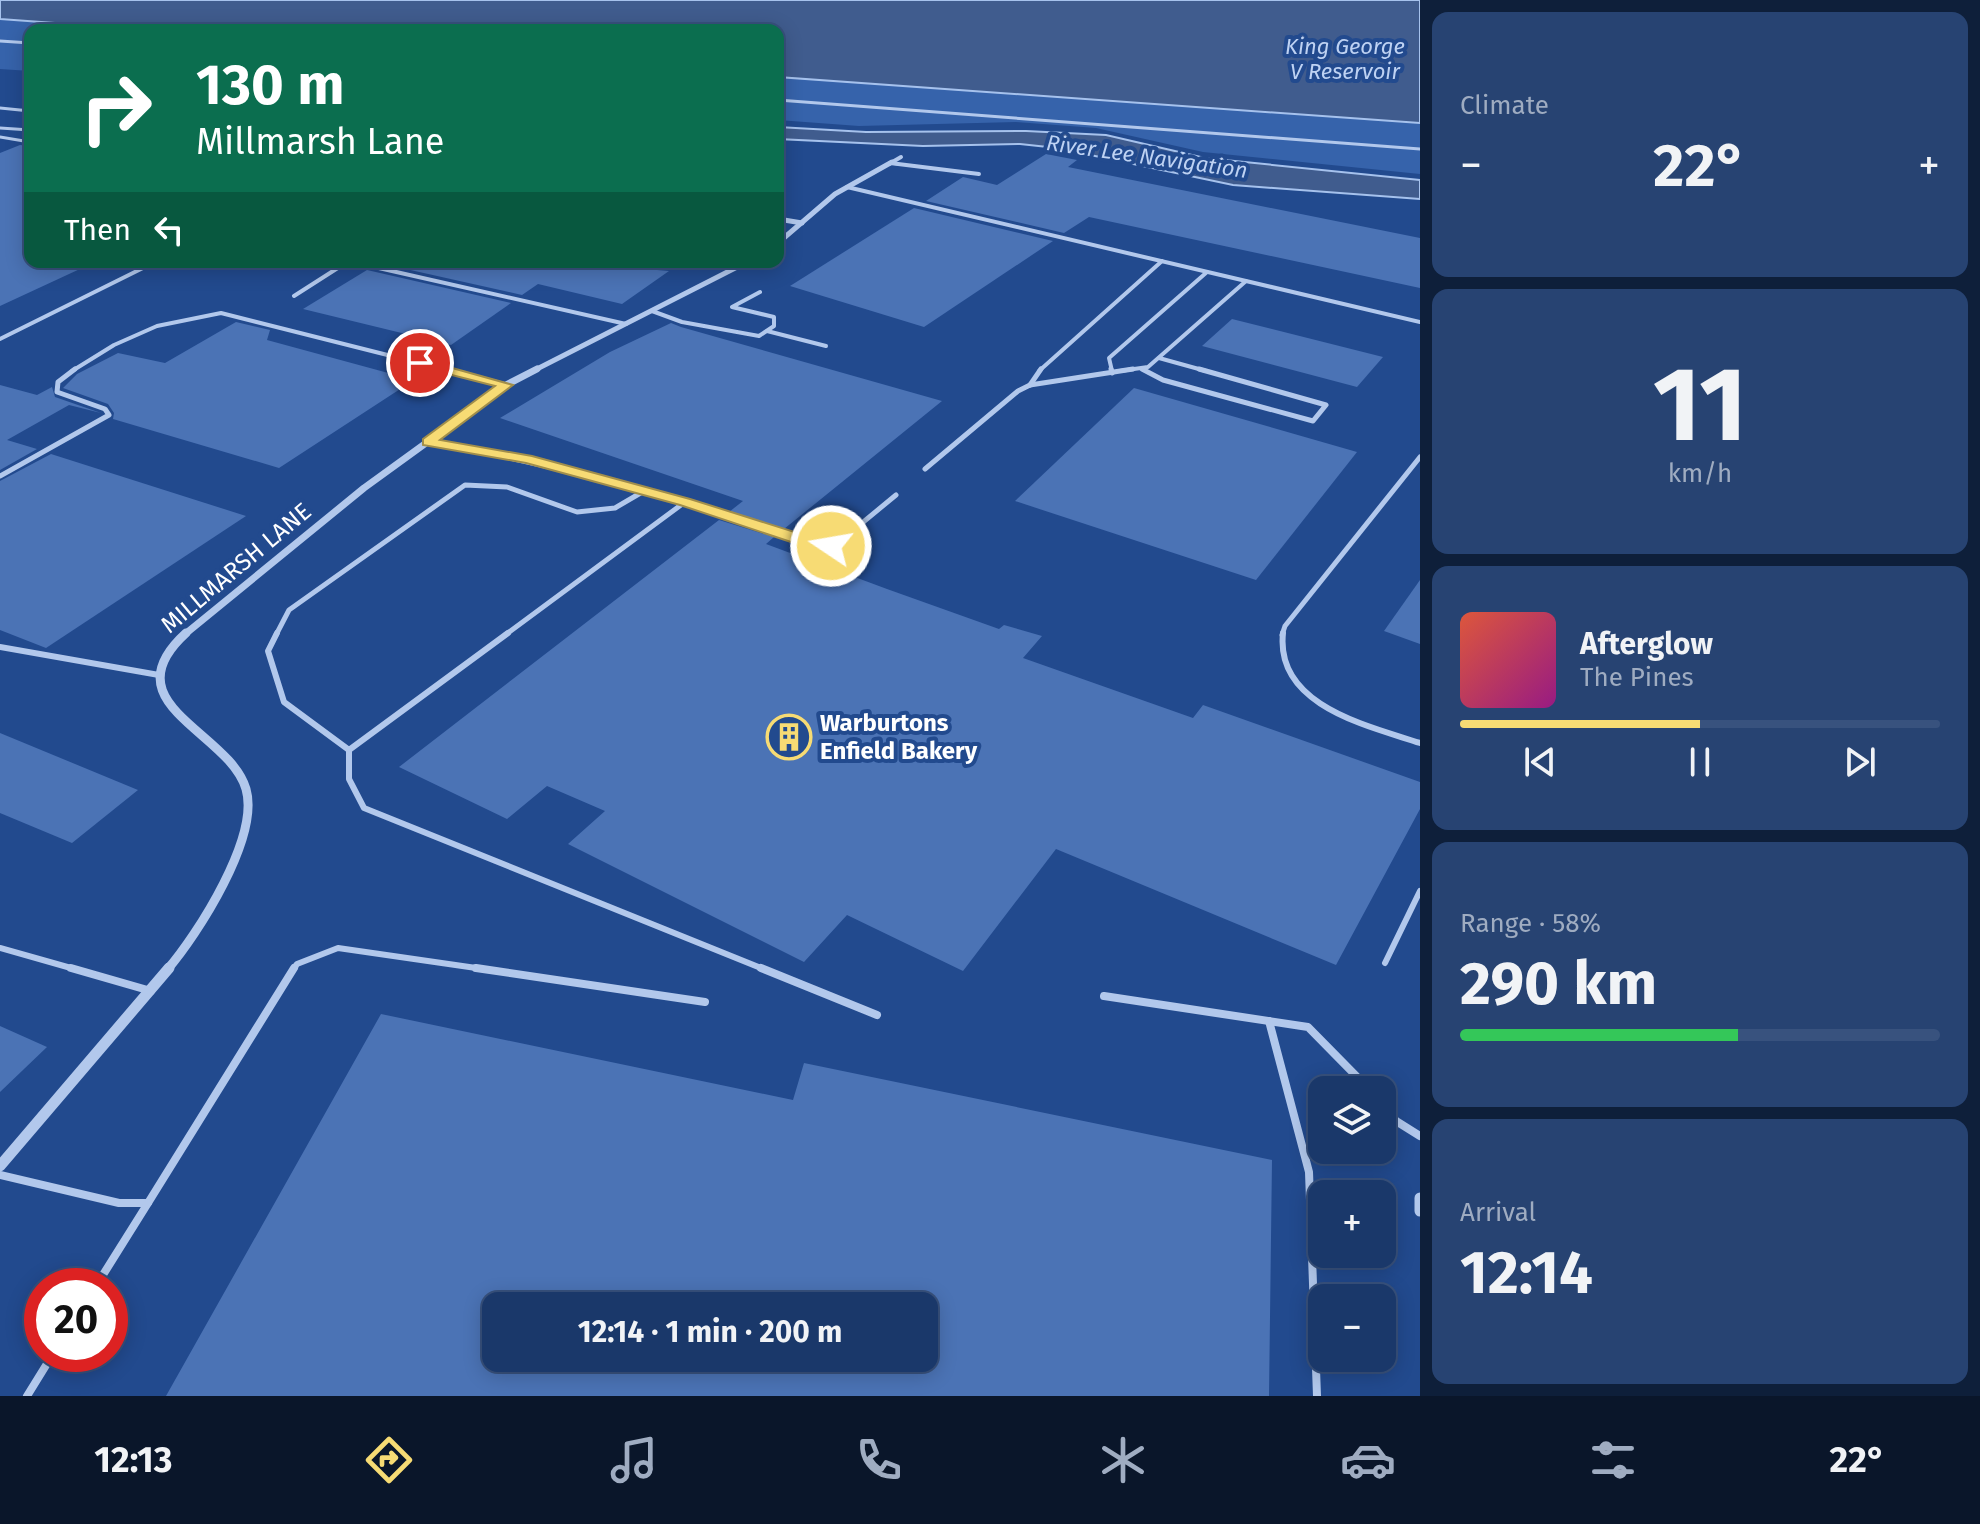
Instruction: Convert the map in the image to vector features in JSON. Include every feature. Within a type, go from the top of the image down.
[{"type":"street","points":[[784,238],[847,187],[901,157]]},
{"type":"street","points":[[784,220],[802,223]]},
{"type":"street","name":"MILLMARSH LANE","points":[[159,675],[173,645],[219,603],[506,385],[735,268]]},
{"type":"street","points":[[0,1166],[176,964],[215,905],[249,814],[247,791],[240,773],[172,708],[162,690],[159,675]]},
{"type":"street","points":[[1420,1198],[1420,1211]]},
{"type":"lane","points":[[0,41],[24,43]]},
{"type":"lane","points":[[784,100],[1420,149]]},
{"type":"lane","points":[[0,108],[24,110]]},
{"type":"lane","points":[[0,128],[24,129]]},
{"type":"lane","points":[[0,137],[24,141]]},
{"type":"lane","points":[[890,163],[979,174]]},
{"type":"lane","points":[[847,187],[1420,322]]},
{"type":"lane","points":[[1030,385],[1045,363],[1162,261]]},
{"type":"lane","points":[[0,339],[143,268]]},
{"type":"lane","points":[[294,296],[338,268]]},
{"type":"lane","points":[[379,268],[626,324]]},
{"type":"lane","points":[[1112,373],[1109,358],[1207,272]]},
{"type":"lane","points":[[925,469],[1018,391],[1030,385],[1142,369],[1159,358],[1246,281]]},
{"type":"lane","points":[[652,311],[682,322],[759,336],[774,326],[774,317],[732,307],[760,292]]},
{"type":"lane","points":[[0,476],[109,415],[105,409],[57,392],[58,382],[75,368],[175,317],[197,313],[221,313],[506,385]]},
{"type":"lane","points":[[767,331],[826,346]]},
{"type":"lane","points":[[1142,369],[1163,380],[1313,421],[1326,405],[1159,358]]},
{"type":"lane","points":[[428,442],[527,459],[685,502],[818,546],[839,542],[896,495]]},
{"type":"lane","points":[[1420,457],[1285,626],[1281,641],[1288,669],[1303,691],[1320,706],[1420,743]]},
{"type":"lane","points":[[349,750],[284,702],[268,651],[289,610],[465,485],[507,487],[577,512],[615,508],[644,491]]},
{"type":"lane","points":[[349,750],[685,502]]},
{"type":"lane","points":[[0,647],[159,675]]},
{"type":"lane","points":[[349,750],[349,779],[364,808],[877,1015]]},
{"type":"lane","points":[[1385,963],[1420,891]]},
{"type":"lane","points":[[0,948],[151,991]]},
{"type":"lane","points":[[107,1268],[297,964],[338,948],[705,1002]]},
{"type":"lane","points":[[1104,996],[1308,1027],[1356,1076]]},
{"type":"lane","points":[[1269,1021],[1309,1172],[1317,1396]]},
{"type":"lane","points":[[1396,1121],[1420,1136]]},
{"type":"lane","points":[[0,1175],[119,1203],[148,1203]]},
{"type":"lane","points":[[27,1396],[42,1372]]},
{"type":"shaded area","points":[[0,19],[69,24],[24,24],[24,71],[0,69]]},
{"type":"shaded area","points":[[784,77],[1420,123],[1420,174],[1203,152],[1096,128],[1016,122],[859,126],[784,120]]},
{"type":"water","name":"King George V Reservoir","points":[[0,0],[1420,0],[1420,123],[784,77],[784,24],[69,24],[0,19]]},
{"type":"water","name":"River Lee Navigation","points":[[784,127],[866,132],[1026,131],[1106,135],[1205,158],[1420,180],[1420,199],[1233,185],[1057,148],[1020,144],[923,146],[784,139]]},
{"type":"building","points":[[24,145],[24,268],[82,268],[0,306],[0,153]]},
{"type":"building","points":[[1046,154],[1077,160],[1068,167],[1420,238],[1420,288],[1089,217],[1064,233],[926,201],[963,177],[997,185]]},
{"type":"building","points":[[914,208],[1053,241],[924,327],[790,286]]},
{"type":"building","points":[[401,268],[660,268],[657,270],[669,271],[622,304],[538,284],[522,295]]},
{"type":"building","points":[[367,270],[511,303],[451,345],[303,309]]},
{"type":"building","points":[[1232,319],[1383,357],[1357,387],[1202,346]]},
{"type":"building","points":[[236,322],[270,330],[267,340],[414,380],[279,468],[113,419],[114,413],[108,404],[63,388],[77,374],[118,353],[165,363]]},
{"type":"building","points":[[671,323],[942,401],[784,529],[729,512],[743,501],[500,418],[610,352]]},
{"type":"building","points":[[0,385],[37,395],[52,387],[55,397],[101,413],[69,405],[7,440],[37,449],[0,470]]},
{"type":"building","points":[[1134,388],[1357,452],[1256,580],[1015,501]]},
{"type":"building","points":[[51,454],[246,516],[46,648],[0,630],[0,481]]},
{"type":"building","name":"Warburtons Enfield Bakery","points":[[719,520],[774,537],[766,544],[887,589],[999,629],[1004,625],[1042,636],[1023,658],[1193,718],[1203,705],[1420,782],[1420,809],[1336,965],[1056,849],[963,971],[847,915],[804,962],[568,844],[605,811],[547,786],[507,819],[399,767]]},
{"type":"building","points":[[1420,580],[1420,644],[1384,631]]},
{"type":"building","points":[[0,733],[138,790],[72,843],[0,813]]},
{"type":"building","points":[[381,1014],[793,1100],[804,1063],[1272,1160],[1269,1396],[166,1396]]},
{"type":"building","points":[[0,1026],[47,1047],[0,1092]]},
{"type":"place","name":"Warburtons Enfield Bakery","points":[[789,737]]},
{"type":"route","points":[[420,363],[506,385],[428,442],[527,459],[685,502],[818,546],[831,546]]}]
